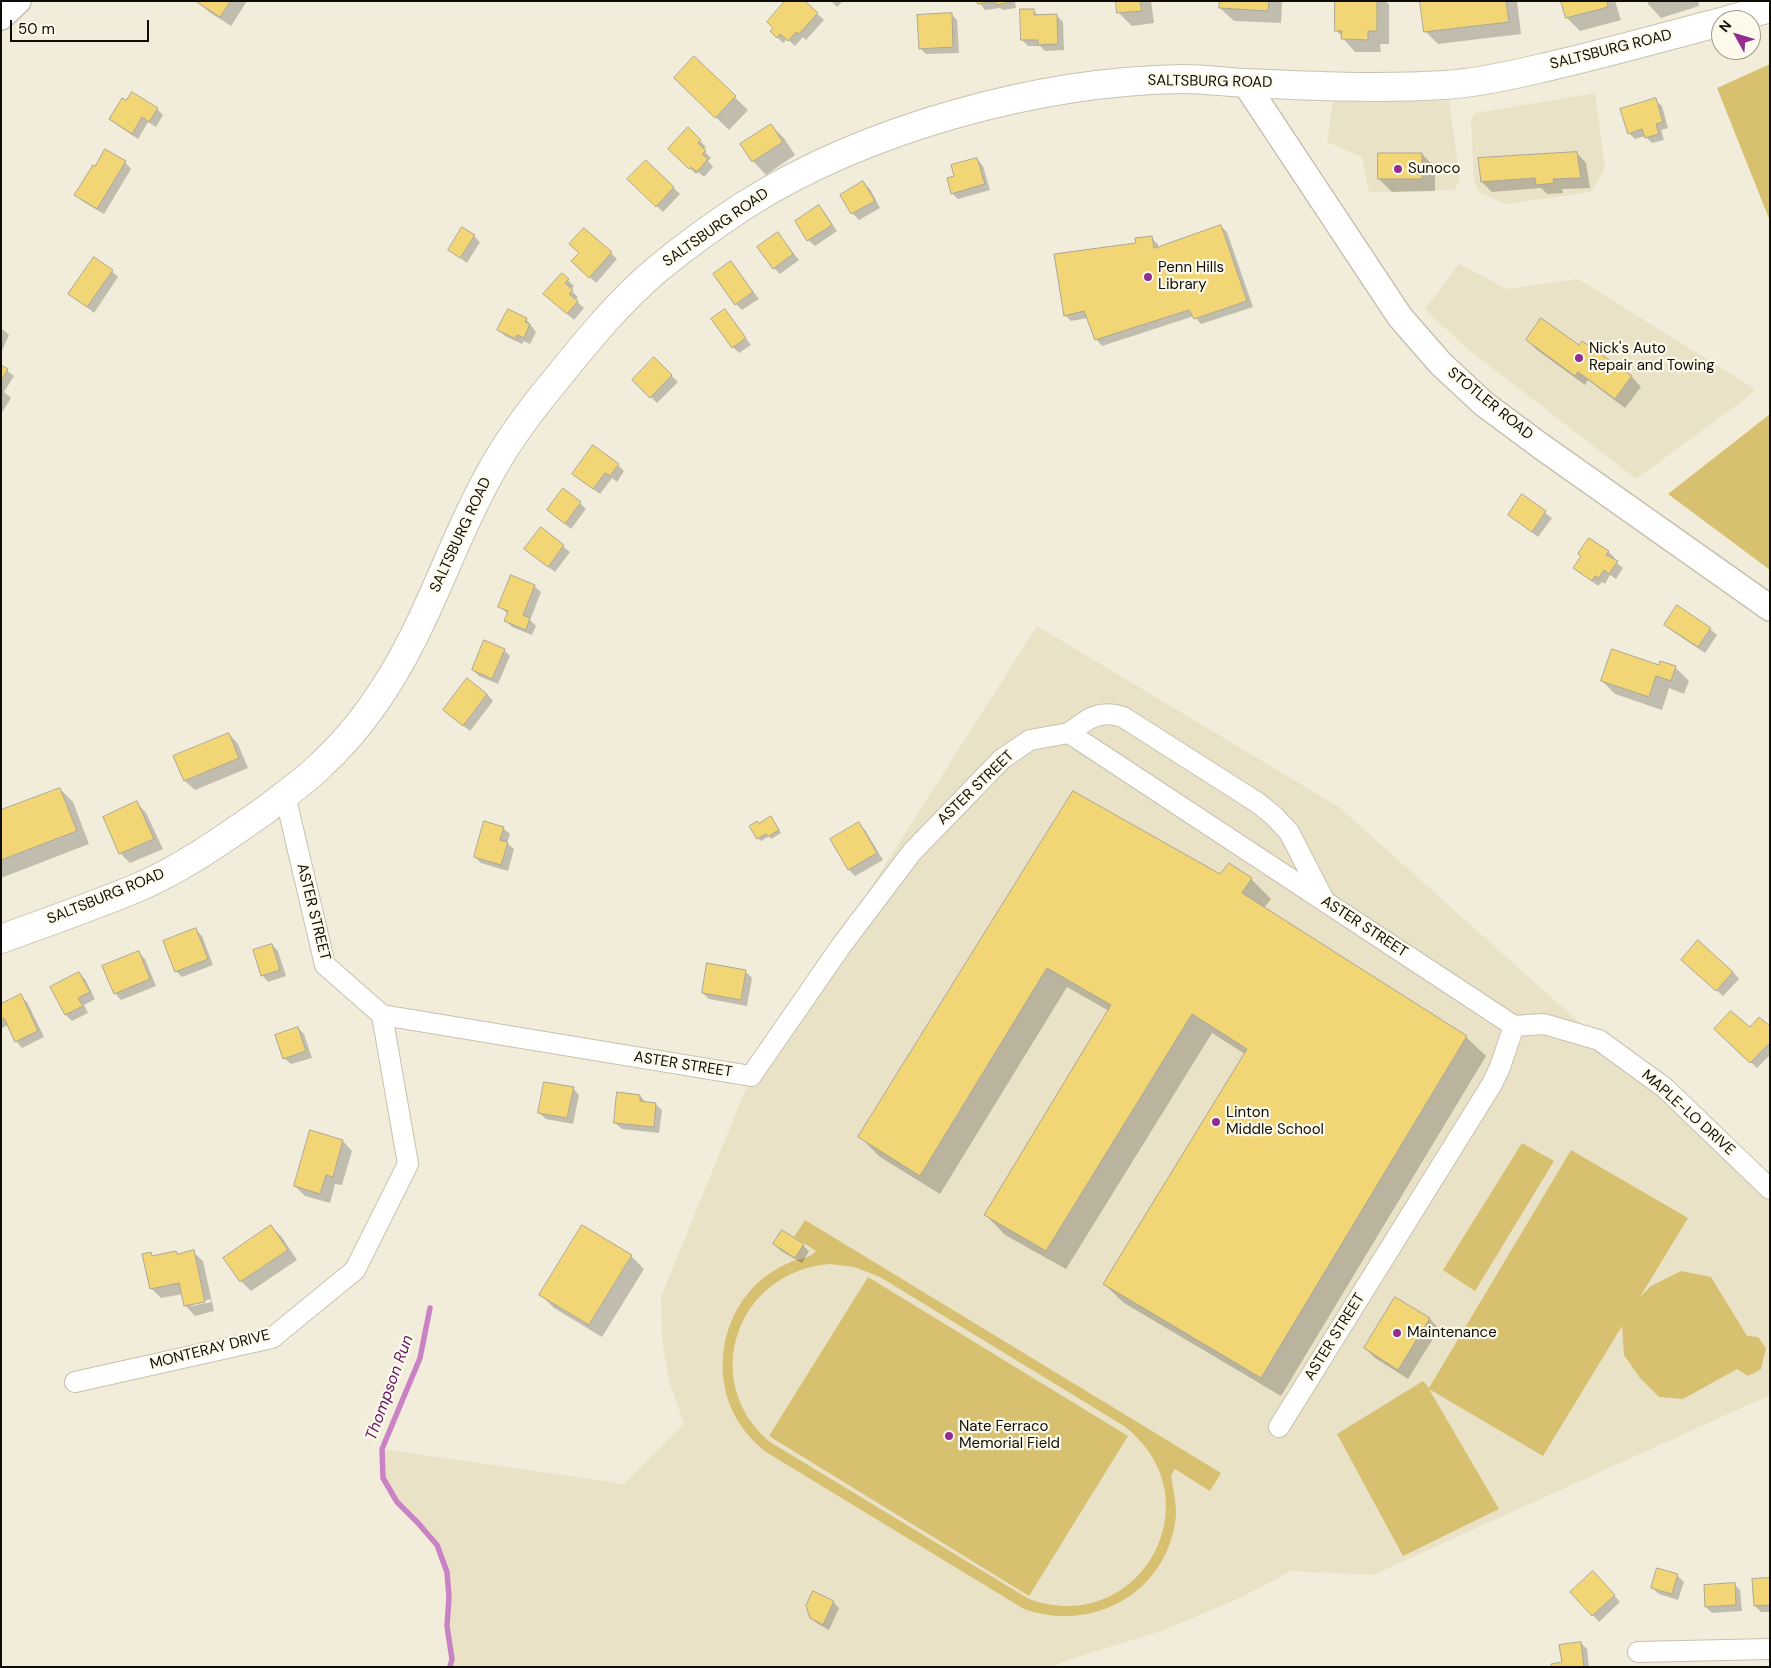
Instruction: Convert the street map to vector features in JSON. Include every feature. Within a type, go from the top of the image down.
[{"type":"main road","name":"SALTSBURG ROAD","points":[[1,939],[143,885],[179,866],[229,836],[285,795],[321,765],[355,729],[384,689],[412,640],[467,518],[489,475],[528,414],[611,314],[657,269],[735,212],[775,188],[825,162],[922,124],[1026,97],[1081,87],[1143,80],[1191,79],[1245,83],[1384,87],[1452,84],[1514,74],[1580,60],[1711,25]]},
{"type":"street","points":[[1,18],[18,1]]},
{"type":"street","name":"STOTLER ROAD","points":[[1245,83],[1400,317],[1441,364],[1484,404],[1770,608]]},
{"type":"street","points":[[1069,734],[1084,722],[1098,715],[1111,713],[1123,716],[1258,803],[1289,832],[1325,902]]},
{"type":"street","name":"ASTER STREET","points":[[285,795],[325,965],[382,1015],[750,1076],[841,946],[912,852],[1002,759],[1030,740],[1069,734],[1514,1026],[1492,1084],[1279,1427]]},
{"type":"street","name":"MONTERAY DRIVE","points":[[75,1382],[272,1338],[355,1270],[408,1164],[382,1015]]},
{"type":"street","name":"MAPLE-LO DRIVE","points":[[1514,1026],[1544,1024],[1599,1040],[1665,1088],[1770,1189]]},
{"type":"street","points":[[1638,1652],[1770,1649]]},
{"type":"shaded area","points":[[1770,64],[1770,221],[1717,88]]},
{"type":"shaded area","points":[[1595,93],[1605,168],[1591,192],[1505,204],[1480,193],[1474,182],[1471,120],[1475,113]]},
{"type":"shaded area","points":[[1449,101],[1460,180],[1454,190],[1369,192],[1362,157],[1327,142],[1333,102]]},
{"type":"shaded area","points":[[1459,264],[1507,289],[1578,279],[1755,389],[1745,399],[1636,479],[1464,346],[1425,309]]},
{"type":"shaded area","points":[[1770,414],[1770,570],[1668,494]]},
{"type":"shaded area","name":"Linton Middle School","points":[[1037,626],[1339,807],[1599,1040],[1770,1189],[1770,1395],[1373,1575],[1291,1571],[1242,1597],[1164,1630],[1065,1661],[1052,1667],[450,1667],[452,1658],[447,1626],[447,1572],[437,1545],[409,1514],[383,1478],[382,1449],[624,1484],[684,1423],[669,1381],[662,1339],[661,1297],[751,1076]]},
{"type":"shaded area","points":[[1522,1143],[1554,1161],[1475,1291],[1443,1270]]},
{"type":"shaded area","points":[[1571,1150],[1688,1218],[1640,1297],[1651,1286],[1681,1271],[1711,1277],[1747,1336],[1758,1337],[1766,1348],[1761,1369],[1748,1376],[1737,1369],[1683,1399],[1659,1397],[1640,1378],[1624,1355],[1622,1326],[1543,1456],[1429,1389],[1499,1509],[1403,1556],[1337,1434],[1423,1381],[1429,1388]]},
{"type":"shaded area","points":[[805,1220],[1221,1473],[1210,1491],[1175,1469],[1171,1476],[1176,1514],[1171,1541],[1160,1565],[1144,1584],[1124,1600],[1101,1610],[1076,1616],[1050,1615],[1024,1609],[766,1452],[755,1443],[740,1424],[730,1406],[725,1386],[724,1345],[730,1325],[739,1307],[751,1290],[775,1270],[809,1256],[816,1251],[794,1237]],"holes":[[[830,1264],[854,1267],[880,1277],[1124,1426],[1151,1456],[1164,1489],[1165,1523],[1153,1555],[1133,1581],[1104,1599],[1069,1606],[1029,1599],[770,1442],[748,1417],[736,1389],[733,1361],[738,1333],[751,1307],[771,1286],[798,1271]]]},
{"type":"shaded area","name":"Nate Ferraco Memorial Field","points":[[868,1277],[1128,1436],[1029,1596],[769,1436]]},
{"type":"building","points":[[199,1],[231,1],[220,17],[198,3]]},
{"type":"building","points":[[785,1],[805,1],[818,13],[799,34],[796,32],[788,41],[780,34],[777,38],[770,31],[773,28],[767,22]]},
{"type":"building","points":[[977,1],[995,1],[978,4]]},
{"type":"building","points":[[995,1],[1011,1],[1011,2],[996,5]]},
{"type":"building","points":[[1116,1],[1140,1],[1142,11],[1117,13]]},
{"type":"building","points":[[1220,1],[1269,1],[1268,11],[1219,8]]},
{"type":"building","points":[[1335,1],[1377,1],[1377,31],[1368,31],[1368,40],[1341,39],[1342,31],[1335,31]]},
{"type":"building","points":[[1420,1],[1506,1],[1509,22],[1424,32]]},
{"type":"building","points":[[1561,1],[1607,1],[1608,7],[1566,18]]},
{"type":"building","points":[[1020,9],[1034,9],[1034,15],[1057,14],[1058,44],[1038,45],[1038,40],[1021,40]]},
{"type":"building","points":[[952,13],[953,47],[919,49],[917,15]]},
{"type":"building","points":[[694,56],[736,96],[715,118],[674,78]]},
{"type":"building","points":[[132,92],[158,108],[149,122],[142,117],[132,134],[109,119],[122,98],[126,100]]},
{"type":"building","points":[[1656,98],[1663,122],[1656,124],[1659,134],[1645,138],[1642,129],[1628,134],[1620,109]]},
{"type":"building","points":[[771,124],[783,142],[752,162],[740,144]]},
{"type":"building","points":[[688,127],[701,140],[698,143],[706,151],[702,154],[708,159],[697,172],[691,167],[689,169],[668,149]]},
{"type":"building","points":[[105,149],[126,161],[97,209],[74,195]]},
{"type":"building","points":[[1577,152],[1581,178],[1553,179],[1554,183],[1536,185],[1535,178],[1481,182],[1478,158]]},
{"type":"building","points":[[1378,153],[1422,153],[1422,179],[1378,179]]},
{"type":"building","points":[[977,158],[985,184],[951,194],[947,178],[954,176],[951,165]]},
{"type":"building","points":[[646,160],[674,187],[656,207],[627,179]]},
{"type":"building","points":[[863,181],[875,201],[851,214],[840,195]]},
{"type":"building","points":[[819,205],[832,225],[807,241],[795,221]]},
{"type":"building","name":"Penn Hills Library","points":[[1221,225],[1247,301],[1194,319],[1189,310],[1095,340],[1084,311],[1064,316],[1054,254],[1136,243],[1135,238],[1152,236],[1154,248]]},
{"type":"building","points":[[462,227],[475,235],[460,258],[448,250]]},
{"type":"building","points":[[584,228],[612,252],[589,278],[571,261],[579,253],[569,244]]},
{"type":"building","points":[[778,232],[793,254],[773,269],[757,247]]},
{"type":"building","points":[[94,257],[113,270],[87,307],[68,294]]},
{"type":"building","points":[[731,261],[753,292],[735,305],[713,274]]},
{"type":"building","points":[[562,273],[569,279],[565,283],[573,290],[569,294],[578,301],[567,314],[543,294]]},
{"type":"building","points":[[508,309],[527,318],[525,322],[530,324],[524,338],[517,335],[516,339],[497,330]]},
{"type":"building","points":[[725,309],[746,338],[732,348],[711,319]]},
{"type":"building","name":"Nick's Auto Repair and Towing","points":[[1541,318],[1579,345],[1582,341],[1632,376],[1615,399],[1578,372],[1575,376],[1526,340]]},
{"type":"building","points":[[654,357],[672,375],[650,398],[632,380]]},
{"type":"building","points":[[1,365],[8,369],[1,381]]},
{"type":"building","points":[[593,445],[619,464],[610,476],[605,473],[593,489],[572,474]]},
{"type":"building","points":[[563,488],[581,502],[565,524],[547,510]]},
{"type":"building","points":[[1522,494],[1546,511],[1532,532],[1508,515]]},
{"type":"building","points":[[541,527],[564,545],[548,567],[524,549]]},
{"type":"building","points":[[1589,538],[1609,551],[1606,555],[1618,561],[1609,574],[1604,570],[1599,578],[1595,576],[1592,581],[1573,568],[1581,556],[1578,554]]},
{"type":"building","points":[[511,575],[535,585],[523,615],[530,618],[526,630],[504,621],[508,611],[498,607]]},
{"type":"building","points":[[1677,605],[1711,628],[1698,647],[1664,625]]},
{"type":"building","points":[[484,640],[505,649],[492,679],[472,670]]},
{"type":"building","points":[[1612,649],[1659,665],[1660,661],[1676,666],[1671,681],[1656,676],[1649,697],[1601,681]]},
{"type":"building","points":[[467,678],[487,694],[463,726],[443,710]]},
{"type":"building","points":[[229,733],[239,758],[184,781],[173,756]]},
{"type":"building","points":[[60,788],[77,831],[1,860],[1,810]]},
{"type":"building","name":"Linton Middle School","points":[[1073,791],[1220,874],[1229,863],[1252,878],[1242,893],[1467,1036],[1261,1378],[1103,1284],[1247,1049],[1192,1014],[1046,1251],[984,1215],[1111,1005],[1047,968],[920,1176],[858,1137]]},
{"type":"building","points":[[137,801],[154,839],[119,854],[103,817]]},
{"type":"building","points":[[771,816],[779,830],[767,837],[766,834],[757,839],[749,826]]},
{"type":"building","points":[[484,821],[504,827],[500,840],[508,842],[501,865],[474,857]]},
{"type":"building","points":[[859,822],[877,853],[848,870],[830,839]]},
{"type":"building","points":[[196,928],[208,959],[175,972],[163,941]]},
{"type":"building","points":[[1698,940],[1733,972],[1716,991],[1681,960]]},
{"type":"building","points":[[272,944],[280,970],[261,976],[253,950]]},
{"type":"building","points":[[139,951],[150,979],[114,994],[102,966]]},
{"type":"building","points":[[707,963],[746,970],[741,1000],[702,993]]},
{"type":"building","points":[[79,972],[90,992],[78,998],[83,1006],[65,1015],[50,987]]},
{"type":"building","points":[[21,994],[38,1031],[15,1042],[4,1018],[1,1020],[1,1004]]},
{"type":"building","points":[[1731,1011],[1750,1027],[1759,1017],[1770,1026],[1770,1043],[1750,1063],[1714,1029]]},
{"type":"building","points":[[298,1027],[306,1051],[283,1059],[275,1035]]},
{"type":"building","points":[[544,1082],[574,1087],[567,1118],[538,1113]]},
{"type":"building","points":[[617,1092],[640,1095],[640,1101],[656,1103],[654,1127],[614,1123]]},
{"type":"building","points":[[310,1130],[343,1140],[333,1177],[326,1175],[320,1194],[294,1186]]},
{"type":"building","points":[[271,1225],[288,1250],[240,1282],[223,1258]]},
{"type":"building","points":[[582,1225],[632,1255],[589,1325],[539,1295]]},
{"type":"building","points":[[782,1230],[804,1244],[795,1258],[773,1244]]},
{"type":"building","points":[[194,1250],[205,1302],[184,1306],[179,1283],[150,1289],[142,1254],[151,1252],[152,1256],[176,1251],[177,1254]]},
{"type":"building","name":"Maintenance","points":[[1395,1297],[1430,1318],[1398,1370],[1364,1348]]},
{"type":"building","points":[[1657,1568],[1678,1574],[1672,1594],[1651,1588]]},
{"type":"building","points":[[1593,1571],[1615,1595],[1592,1616],[1570,1592]]},
{"type":"building","points":[[1770,1578],[1770,1605],[1754,1606],[1752,1579]]},
{"type":"building","points":[[1735,1583],[1736,1605],[1705,1607],[1704,1585]]},
{"type":"building","points":[[813,1591],[834,1601],[823,1625],[810,1618],[806,1606]]},
{"type":"building","points":[[1581,1642],[1584,1667],[1551,1667],[1551,1664],[1562,1662],[1559,1645]]},
{"type":"waterway","name":"Thompson Run","points":[[430,1308],[420,1358],[382,1449],[383,1478],[397,1502],[437,1545],[447,1572],[449,1597],[447,1626],[452,1659],[450,1667]]},
{"type":"place","name":"Sunoco","points":[[1398,169]]},
{"type":"place","name":"Penn Hills Library","points":[[1148,277]]},
{"type":"place","name":"Nick's Auto Repair and Towing","points":[[1579,358]]},
{"type":"place","name":"Linton Middle School","points":[[1216,1122]]},
{"type":"place","name":"Maintenance","points":[[1397,1333]]},
{"type":"place","name":"Nate Ferraco Memorial Field","points":[[949,1436]]}]
